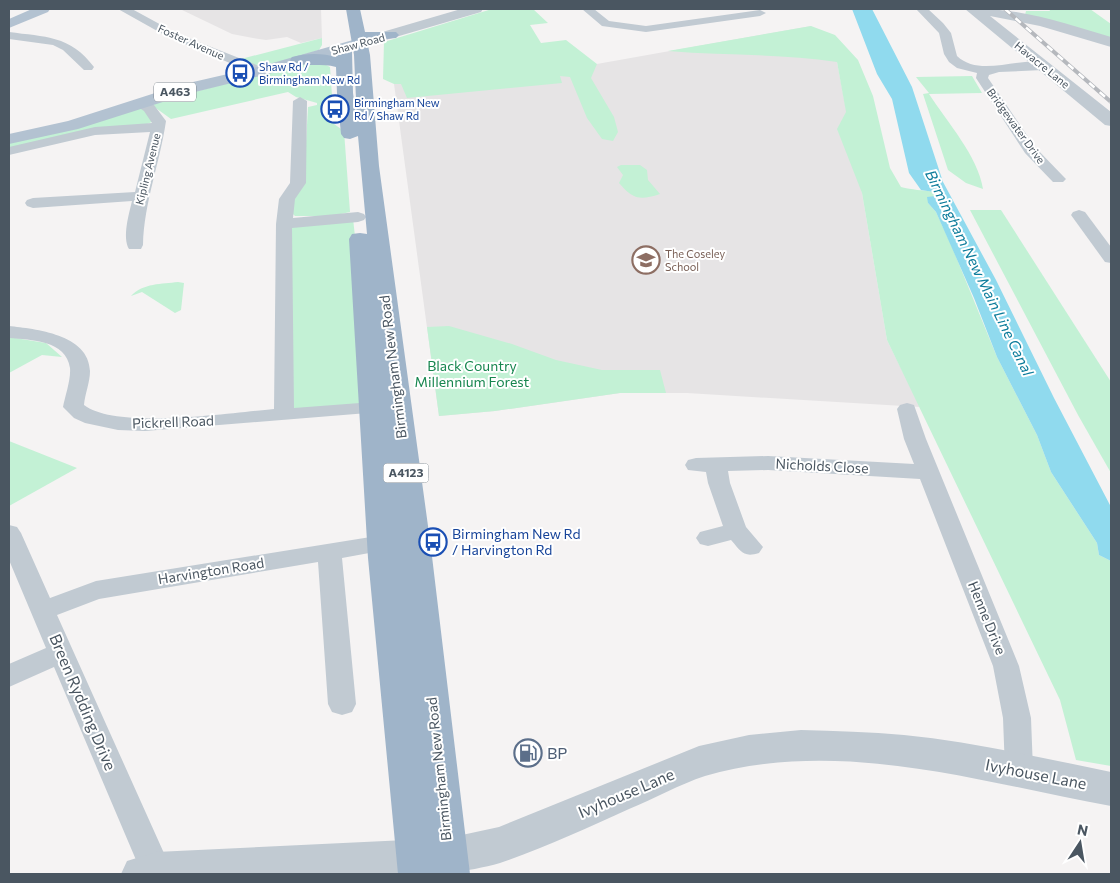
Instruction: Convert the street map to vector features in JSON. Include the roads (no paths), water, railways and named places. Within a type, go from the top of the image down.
[{"type":"highway","name":"Birmingham New Road","points":[[344,11],[369,166],[385,407],[383,543],[433,866]]},
{"type":"highway","name":"Birmingham New Road","points":[[349,45],[344,93],[355,171],[358,217],[385,407],[414,539],[442,786],[433,866]]},
{"type":"highway","points":[[383,543],[414,539]]},
{"type":"main road","points":[[12,20],[42,9]]},
{"type":"main road","name":"Shaw Road","points":[[9,139],[72,125],[186,89],[260,71],[349,45]]},
{"type":"street","name":"Foster Avenue","points":[[124,9],[172,35],[260,71]]},
{"type":"street","name":"Shaw Road","points":[[349,45],[391,35],[476,9]]},
{"type":"street","points":[[588,9],[602,28],[637,29],[654,29],[724,15],[760,13]]},
{"type":"street","name":"Bridgewater Drive","points":[[922,9],[944,32],[949,43],[950,55],[954,61],[986,71],[998,68],[1043,66]]},
{"type":"street","points":[[973,9],[1009,14],[1111,42]]},
{"type":"street","name":"Havacre Lane","points":[[973,9],[1111,121]]},
{"type":"street","points":[[9,36],[55,42],[68,47],[88,68]]},
{"type":"street","points":[[74,70],[101,65]]},
{"type":"street","name":"Bridgewater Drive","points":[[986,71],[982,76],[984,82],[1052,180],[1074,182]]},
{"type":"street","name":"Kipling Avenue","points":[[135,245],[135,231],[141,196],[159,121],[149,108],[139,103]]},
{"type":"street","points":[[284,414],[284,224],[287,199],[298,183],[300,103],[315,104]]},
{"type":"street","points":[[9,151],[95,131],[158,127]]},
{"type":"street","points":[[33,203],[141,196]]},
{"type":"street","points":[[1079,215],[1111,258]]},
{"type":"street","points":[[284,224],[358,217]]},
{"type":"street","name":"Pickrell Road","points":[[9,332],[50,337],[70,349],[79,364],[80,370],[73,407],[81,414],[111,422],[145,424],[385,407]]},
{"type":"street","name":"Henne Drive","points":[[907,408],[915,439],[1006,666],[1017,718],[1020,770]]},
{"type":"street","name":"Nicholds Close","points":[[708,538],[744,538],[719,483],[706,464],[768,463],[928,472]]},
{"type":"street","name":"Breen Rydding Drive","points":[[9,533],[61,652],[148,873]]},
{"type":"street","name":"Harvington Road","points":[[43,610],[96,590],[383,543]]},
{"type":"street","points":[[329,552],[342,704]]},
{"type":"street","points":[[9,676],[61,652]]},
{"type":"street","name":"Ivyhouse Lane","points":[[148,873],[433,866],[499,845],[544,828],[699,762],[759,749],[825,745],[886,748],[1020,770],[1111,789]]},
{"type":"water","name":"Birmingham New Main Line Canal","points":[[852,9],[872,9],[912,87],[943,182],[996,280],[1054,398],[1111,507],[1111,561],[1099,555],[1097,543],[1051,472],[1037,435],[997,357],[974,298],[936,212],[928,203],[927,197],[935,196],[934,192],[921,190],[909,173],[892,99],[877,74]]},
{"type":"railway","points":[[1005,9],[1111,102]]},
{"type":"place","name":"Shaw Rd / Birmingham New Rd","points":[[240,73]]},
{"type":"place","name":"Birmingham New Rd / Shaw Rd","points":[[335,109]]},
{"type":"place","name":"The Coseley School","points":[[646,260]]},
{"type":"place","name":"Birmingham New Rd / Harvington Rd","points":[[433,542]]},
{"type":"place","name":"BP","points":[[528,753]]},
{"type":"park label","name":"Black Country Millennium Forest","points":[[472,374]]}]
